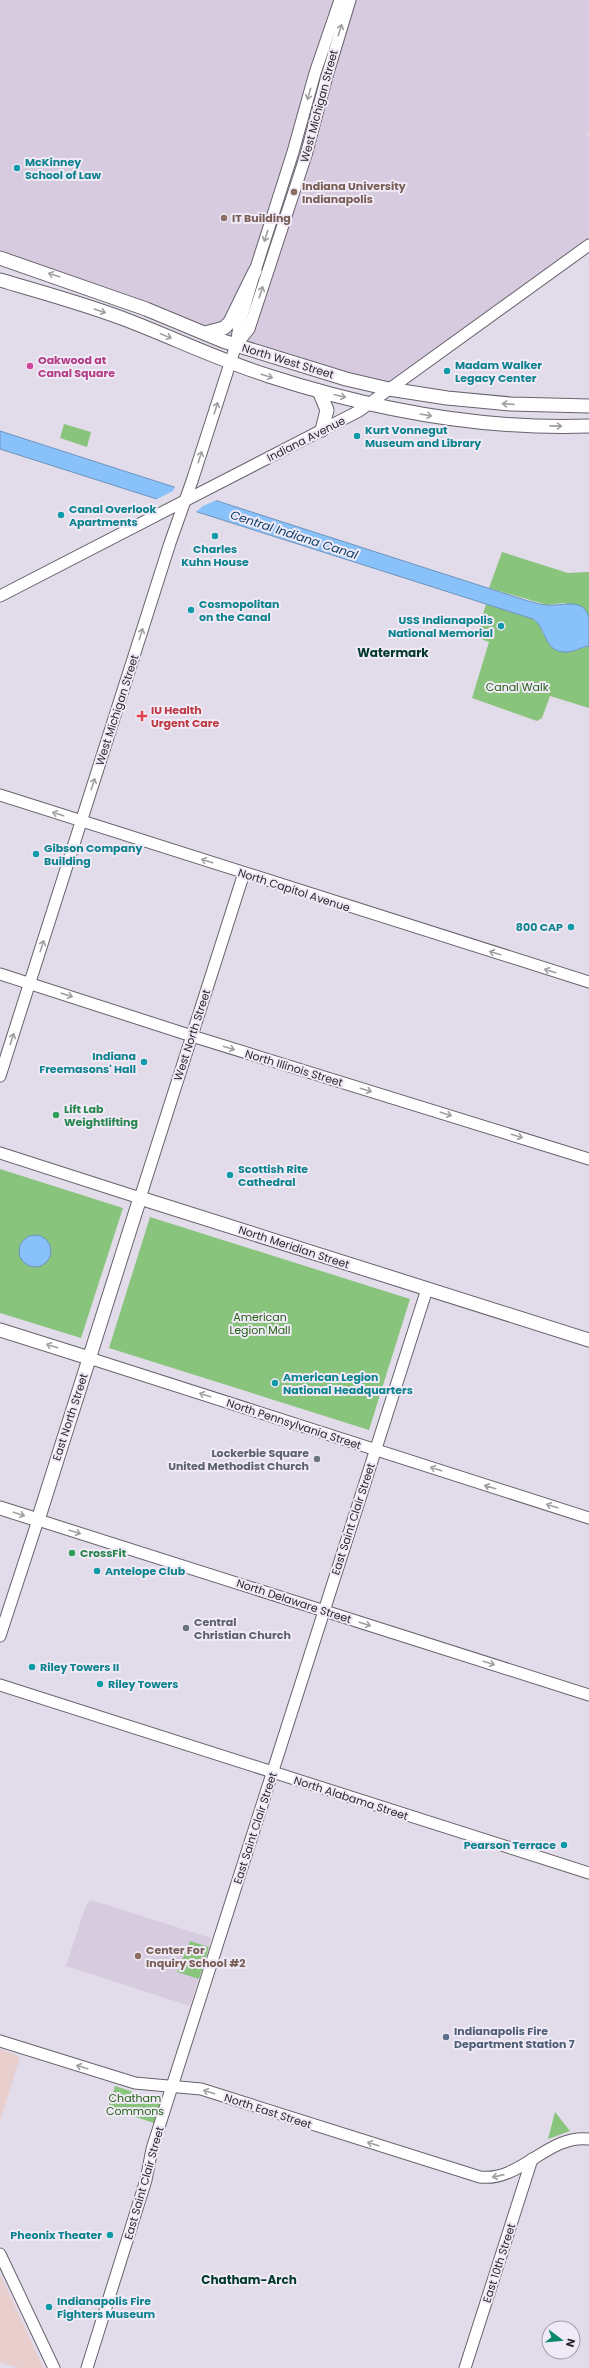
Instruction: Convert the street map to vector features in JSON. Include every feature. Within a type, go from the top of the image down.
[{"type":"main road","name":"West Michigan Street","points":[[0,1076],[82,822],[176,509],[185,500],[236,345],[239,326],[255,271],[293,152],[315,73],[340,0]]},
{"type":"main road","name":"West Michigan Street","points":[[236,345],[249,329],[306,155],[329,66],[350,0]]},
{"type":"main road","name":"Indiana Avenue","points":[[185,500],[370,404],[589,245]]},
{"type":"main road","name":"North West Street","points":[[0,258],[146,309],[205,334],[301,367],[389,389],[496,403],[589,406]]},
{"type":"main road","points":[[205,334],[224,328],[230,322],[255,271]]},
{"type":"main road","name":"North West Street","points":[[0,280],[130,321],[230,362],[319,391],[370,404],[456,419],[550,426],[589,426]]},
{"type":"main road","points":[[319,391],[326,410],[322,430]]},
{"type":"main road","points":[[0,596],[176,509]]},
{"type":"main road","name":"North Capitol Avenue","points":[[0,795],[589,982]]},
{"type":"main road","name":"West North Street","points":[[140,1198],[244,873]]},
{"type":"main road","name":"North Illinois Street","points":[[0,974],[192,1036],[589,1159]]},
{"type":"main road","name":"North Meridian Street","points":[[0,1153],[589,1340]]},
{"type":"main road","name":"East North Street","points":[[0,1636],[140,1198]]},
{"type":"main road","name":"East Saint Clair Street","points":[[87,2368],[146,2180],[152,2149],[427,1289]]},
{"type":"main road","name":"North Pennsylvania Street","points":[[0,1330],[589,1518]]},
{"type":"main road","name":"North Delaware Street","points":[[0,1508],[589,1695]]},
{"type":"main road","name":"North Alabama Street","points":[[0,1685],[589,1873]]},
{"type":"main road","name":"North East Street","points":[[0,2041],[135,2083],[201,2089],[480,2177],[502,2176],[566,2142],[589,2140]]},
{"type":"main road","name":"East 10th Street","points":[[465,2368],[532,2159]]},
{"type":"main road","points":[[0,2254],[54,2368]]},
{"type":"shaded area","name":"Indiana University Indianapolis","points":[[0,0],[589,0],[589,129],[587,136],[589,137],[589,247],[389,389],[0,259]]},
{"type":"shaded area","name":"Center For Inquiry School #2","points":[[91,1900],[211,1938],[190,2006],[66,1966],[86,1905]]},
{"type":"shaded area","points":[[0,2049],[20,2057],[0,2121]]},
{"type":"shaded area","points":[[0,2274],[43,2367],[42,2368],[18,2368],[0,2362]]},
{"type":"green space","points":[[64,424],[91,432],[87,447],[60,438]]},
{"type":"green space","points":[[502,552],[568,573],[589,572],[589,618],[585,611],[564,603],[547,605],[489,588]]},
{"type":"green space","name":"Canal Walk","points":[[486,604],[533,619],[539,624],[543,634],[555,649],[569,652],[589,646],[589,708],[550,696],[542,718],[537,721],[472,698],[489,642],[476,637]]},
{"type":"green space","points":[[0,1169],[123,1208],[81,1338],[0,1313]]},
{"type":"green space","name":"American Legion Mall","points":[[150,1217],[410,1299],[369,1430],[109,1348]]},
{"type":"green space","points":[[190,1941],[209,1947],[199,1979],[177,1972]]},
{"type":"green space","name":"Chatham Commons","points":[[115,2086],[161,2101],[154,2123],[108,2108]]},
{"type":"green space","points":[[555,2112],[570,2131],[548,2139]]},
{"type":"water","name":"Central Indiana Canal","points":[[0,431],[528,601],[544,605],[577,605],[586,611],[589,618],[589,646],[570,652],[557,651],[552,648],[541,628],[533,619],[0,449]]},
{"type":"water","points":[[32,1235],[38,1235],[47,1239],[51,1251],[47,1263],[38,1267],[32,1267],[23,1263],[19,1254],[19,1248],[23,1239]]},
{"type":"pier","points":[[176,485],[219,499],[203,506],[195,513],[155,500],[173,491]]},
{"type":"place","name":"McKinney School of Law","points":[[17,168]]},
{"type":"place","name":"Indiana University Indianapolis","points":[[294,192]]},
{"type":"place","name":"IT Building","points":[[224,218]]},
{"type":"place","name":"Oakwood at Canal Square","points":[[30,366]]},
{"type":"place","name":"Madam Walker Legacy Center","points":[[447,371]]},
{"type":"place","name":"Kurt Vonnegut Museum and Library","points":[[357,436]]},
{"type":"place","name":"Canal Overlook Apartments","points":[[61,515]]},
{"type":"place","name":"Charles Kuhn House","points":[[215,536]]},
{"type":"place","name":"Cosmopolitan on the Canal","points":[[191,610]]},
{"type":"place","name":"USS Indianapolis National Memorial","points":[[501,626]]},
{"type":"place","name":"IU Health Urgent Care","points":[[142,716]]},
{"type":"place","name":"Gibson Company Building","points":[[36,854]]},
{"type":"place","name":"800 CAP","points":[[571,927]]},
{"type":"place","name":"Indiana Freemasons' Hall","points":[[144,1062]]},
{"type":"place","name":"Lift Lab Weightlifting","points":[[56,1115]]},
{"type":"place","name":"Scottish Rite Cathedral","points":[[230,1175]]},
{"type":"place","name":"American Legion National Headquarters","points":[[275,1383]]},
{"type":"place","name":"Lockerbie Square United Methodist Church","points":[[317,1459]]},
{"type":"place","name":"CrossFit","points":[[72,1553]]},
{"type":"place","name":"Antelope Club","points":[[97,1571]]},
{"type":"place","name":"Central Christian Church","points":[[186,1628]]},
{"type":"place","name":"Riley Towers II","points":[[32,1667]]},
{"type":"place","name":"Riley Towers","points":[[100,1684]]},
{"type":"place","name":"Pearson Terrace","points":[[564,1845]]},
{"type":"place","name":"Center For Inquiry School #2","points":[[138,1956]]},
{"type":"place","name":"Indianapolis Fire Department Station 7","points":[[446,2037]]},
{"type":"place","name":"Pheonix Theater","points":[[110,2235]]},
{"type":"place","name":"Indianapolis Fire Fighters Museum","points":[[49,2307]]},
{"type":"district","name":"Watermark","points":[[393,653]]},
{"type":"district","name":"Chatham-Arch","points":[[249,2280]]}]
